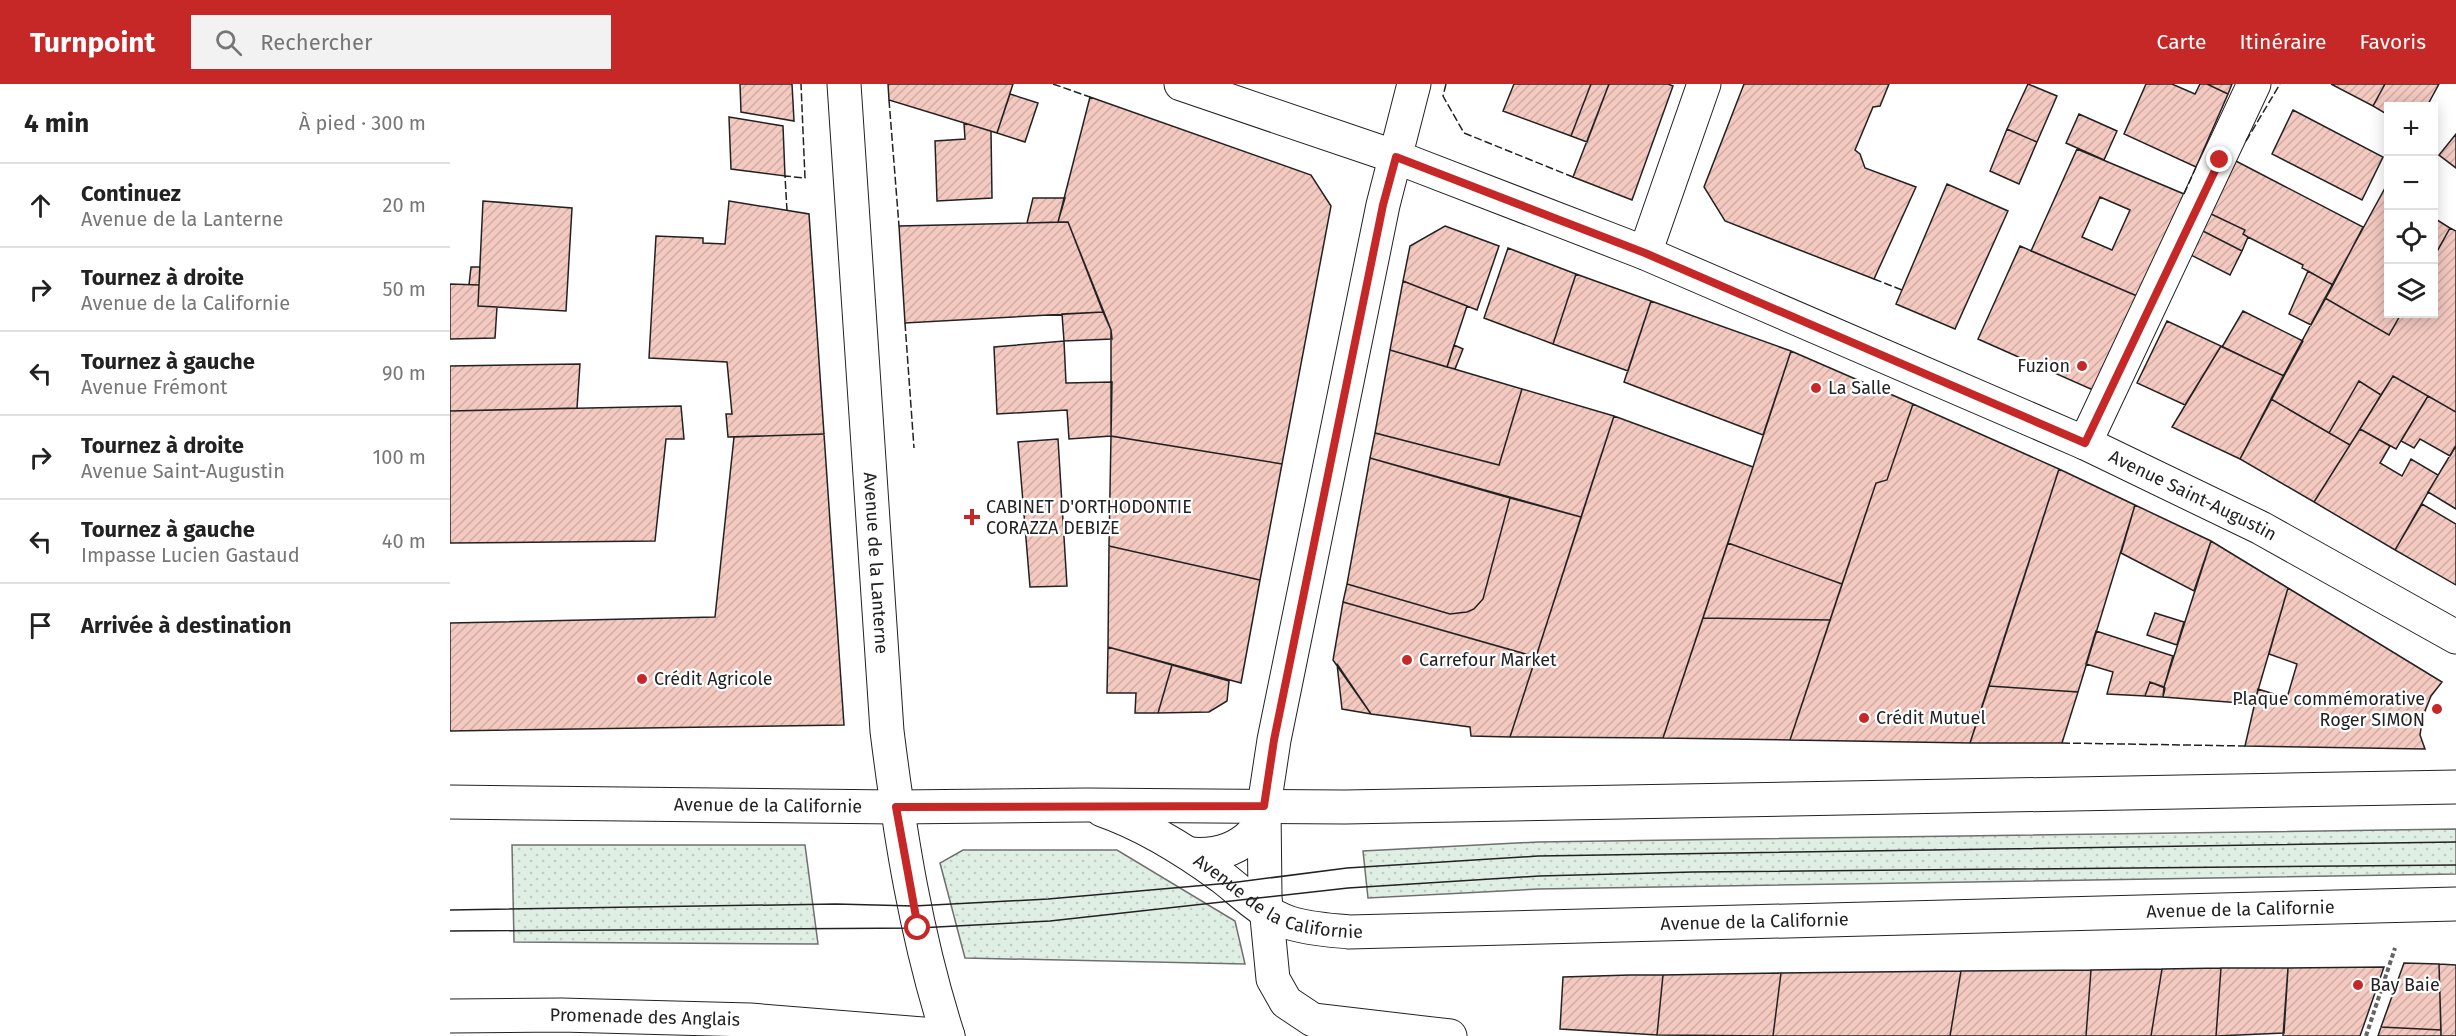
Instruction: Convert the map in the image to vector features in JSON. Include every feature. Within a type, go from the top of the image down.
[{"type":"main road","name":"Avenue de la Lanterne","points":[[844,84],[887,731],[896,807],[928,973],[948,1036]]},
{"type":"main road","name":"Avenue Saint-Augustin","points":[[1181,84],[1396,157],[1645,253],[2085,443],[2261,528],[2456,636]]},
{"type":"main road","points":[[1414,84],[1383,205],[1274,740],[1264,806],[1267,912],[1273,979],[1286,1002],[1313,1020],[1450,1036]]},
{"type":"main road","points":[[1645,253],[1704,84]]},
{"type":"main road","points":[[2085,443],[2254,84]]},
{"type":"main road","name":"Avenue de la Californie","points":[[450,802],[896,807],[1086,805],[1345,807],[2456,787]]},
{"type":"main road","name":"Avenue de la Californie","points":[[1086,805],[1125,818],[1190,854],[1267,912],[1289,922],[1314,928],[1349,932],[2456,904]]},
{"type":"main road","points":[[1190,854],[1209,855],[1226,851],[1238,844],[1254,832],[1264,806]]},
{"type":"main road","name":"Promenade des Anglais","points":[[450,1016],[561,1015],[750,1020],[948,1036]]},
{"type":"path","points":[[2367,1036],[2398,941]]},
{"type":"green space","points":[[2456,829],[2456,874],[1538,889],[1368,898],[1363,851],[1538,842]]},
{"type":"green space","points":[[512,845],[805,845],[818,944],[514,942]]},
{"type":"green space","points":[[963,850],[1117,850],[1235,921],[1245,964],[965,958],[940,863]]},
{"type":"building","points":[[740,84],[792,84],[794,121],[741,112]]},
{"type":"building","points":[[888,84],[1013,84],[997,133],[889,100]]},
{"type":"building","points":[[1514,84],[1591,84],[1571,136],[1503,111]]},
{"type":"building","points":[[1591,84],[1609,84],[1587,142],[1571,136]]},
{"type":"building","points":[[1609,84],[1668,84],[1673,86],[1632,200],[1573,177]]},
{"type":"building","points":[[1744,84],[1889,84],[1880,106],[1873,107],[1855,150],[1860,154],[1865,168],[1916,187],[1874,279],[1725,221],[1704,187]]},
{"type":"building","points":[[2028,84],[2057,96],[2037,142],[2007,129]]},
{"type":"building","points":[[2146,84],[2172,84],[2195,94],[2200,84],[2207,84],[2228,94],[2196,167],[2124,134]]},
{"type":"building","points":[[2207,84],[2232,84],[2228,94]]},
{"type":"building","points":[[2331,84],[2385,84],[2373,106]]},
{"type":"building","points":[[2385,84],[2439,84],[2429,102],[2384,102],[2384,113],[2373,106]]},
{"type":"building","points":[[1010,94],[1038,103],[1025,142],[997,133]]},
{"type":"building","points":[[1090,97],[1311,175],[1331,206],[1282,464],[1111,436],[1111,330],[1068,222],[1058,222]]},
{"type":"building","points":[[2293,110],[2383,157],[2362,200],[2272,154]]},
{"type":"building","points":[[2079,114],[2117,131],[2104,160],[2066,143]]},
{"type":"building","points":[[729,117],[783,126],[785,176],[731,169]]},
{"type":"building","points":[[964,123],[991,131],[992,198],[937,201],[935,141],[965,139]]},
{"type":"building","points":[[2007,129],[2037,142],[2019,184],[1990,171]]},
{"type":"building","points":[[2456,134],[2456,168],[2439,155]]},
{"type":"building","points":[[2077,149],[2184,194],[2137,296],[2031,251]],"holes":[[[2100,197],[2130,210],[2112,250],[2082,237]]]},
{"type":"building","points":[[2234,160],[2363,227],[2333,285],[2302,268],[2303,265],[2243,234],[2245,230],[2209,213]]},
{"type":"building","points":[[1947,184],[2008,211],[1955,329],[1896,304]]},
{"type":"building","points":[[2384,190],[2384,318],[2399,318],[2389,335],[2325,298]]},
{"type":"building","points":[[1033,198],[1065,198],[1058,222],[1027,223]]},
{"type":"building","points":[[483,201],[572,208],[566,311],[478,306]]},
{"type":"building","points":[[729,201],[809,214],[824,434],[728,437],[726,414],[732,414],[727,362],[649,358],[656,236],[703,238],[703,243],[725,244]]},
{"type":"building","points":[[2209,213],[2245,230],[2243,234],[2248,237],[2242,251],[2201,230]]},
{"type":"building","points":[[2438,220],[2450,228],[2438,250]]},
{"type":"building","points":[[1068,222],[1103,312],[905,323],[899,226]]},
{"type":"building","points":[[1445,226],[1499,246],[1477,310],[1403,281],[1410,246]]},
{"type":"building","points":[[2450,228],[2456,231],[2456,412],[2393,376],[2381,395],[2359,381],[2329,433],[2271,399],[2325,298],[2389,335],[2399,318],[2438,318],[2438,250]]},
{"type":"building","points":[[2201,230],[2242,251],[2230,275],[2189,254]]},
{"type":"building","points":[[2020,246],[2137,296],[2093,390],[1978,339]]},
{"type":"building","points":[[1508,248],[1576,274],[1553,344],[1484,318]]},
{"type":"building","points":[[471,267],[480,267],[479,285],[469,285]]},
{"type":"building","points":[[2308,271],[2333,285],[2311,325],[2289,314]]},
{"type":"building","points":[[1576,274],[1651,301],[1628,371],[1553,344]]},
{"type":"building","points":[[1403,281],[1467,306],[1447,367],[1390,350]]},
{"type":"building","points":[[450,284],[479,285],[478,306],[497,307],[495,338],[450,339]]},
{"type":"building","points":[[1651,301],[1791,351],[1763,435],[1624,382]]},
{"type":"building","points":[[2243,311],[2303,341],[2284,376],[2222,347]]},
{"type":"building","points":[[1103,312],[1111,330],[1112,339],[1064,341],[1062,314]]},
{"type":"building","points":[[2167,321],[2221,346],[2185,405],[2137,383]]},
{"type":"building","points":[[1064,341],[1066,383],[1112,382],[1111,436],[1069,439],[1067,410],[997,414],[994,347]]},
{"type":"building","points":[[1454,345],[1463,349],[1455,369],[1447,367]]},
{"type":"building","points":[[2221,346],[2284,376],[2240,459],[2172,427]]},
{"type":"building","points":[[1390,350],[1522,389],[1499,465],[1375,433]]},
{"type":"building","points":[[1791,351],[1913,404],[1887,480],[1876,483],[1842,584],[1728,543]]},
{"type":"building","points":[[580,364],[577,408],[450,411],[450,366]]},
{"type":"building","points":[[2393,376],[2428,396],[2396,449],[2360,429]]},
{"type":"building","points":[[2359,381],[2381,395],[2350,445],[2329,433]]},
{"type":"building","points":[[1522,389],[1614,416],[1581,517],[1370,458],[1375,433],[1499,465]]},
{"type":"building","points":[[2428,396],[2456,412],[2456,446],[2450,456],[2420,439],[2414,448],[2401,441]]},
{"type":"building","points":[[2271,399],[2350,445],[2314,502],[2240,459]]},
{"type":"building","points":[[1913,404],[2059,469],[1970,743],[1790,740],[1876,483],[1887,480]]},
{"type":"building","points":[[681,406],[684,439],[666,439],[655,541],[450,543],[450,411]]},
{"type":"building","points":[[1614,416],[1753,467],[1663,738],[1510,737]]},
{"type":"building","points":[[2360,429],[2390,446],[2380,463],[2402,476],[2411,459],[2438,475],[2395,550],[2314,502]]},
{"type":"building","points":[[824,434],[844,725],[450,731],[450,623],[715,617],[734,437]]},
{"type":"building","points":[[1111,436],[1282,464],[1260,580],[1109,546]]},
{"type":"building","points":[[1058,439],[1067,586],[1030,587],[1018,442]]},
{"type":"building","points":[[2456,448],[2456,509],[2428,492]]},
{"type":"building","points":[[1370,458],[1510,498],[1483,599],[1474,609],[1450,614],[1347,584]]},
{"type":"building","points":[[2059,469],[2135,505],[2078,692],[1989,686]]},
{"type":"building","points":[[1510,498],[1581,517],[1536,657],[1343,602],[1347,584],[1450,614],[1474,609],[1483,599]]},
{"type":"building","points":[[2422,504],[2456,524],[2456,585],[2395,550]]},
{"type":"building","points":[[2135,505],[2211,541],[2194,591],[2121,553]]},
{"type":"building","points":[[2211,541],[2288,588],[2254,704],[2163,697],[2164,687]]},
{"type":"building","points":[[1728,543],[1842,584],[1830,620],[1703,618]]},
{"type":"building","points":[[1109,546],[1260,580],[1241,683],[1108,647]]},
{"type":"building","points":[[2288,588],[2442,682],[2431,696],[2423,716],[2420,735],[2425,749],[2245,746],[2258,689],[2287,698],[2297,664],[2269,654]]},
{"type":"building","points":[[1343,602],[1536,657],[1510,737],[1471,736],[1470,727],[1371,714],[1333,660]]},
{"type":"building","points":[[2155,613],[2184,622],[2177,645],[2147,635]]},
{"type":"building","points":[[1703,618],[1830,620],[1790,740],[1663,738]]},
{"type":"building","points":[[2096,631],[2173,656],[2164,687],[2150,682],[2145,696],[2107,694],[2113,672],[2086,664]]},
{"type":"building","points":[[1108,647],[1172,665],[1158,713],[1135,713],[1136,693],[1107,693]]},
{"type":"building","points":[[1337,664],[1371,714],[1342,709]]},
{"type":"building","points":[[1172,665],[1229,681],[1227,701],[1209,712],[1158,713]]},
{"type":"building","points":[[2150,682],[2165,688],[2163,697],[2145,696]]},
{"type":"building","points":[[1989,686],[2078,692],[2062,743],[1970,743]]},
{"type":"building","points":[[2404,963],[2439,964],[2441,1030],[2381,1027]]},
{"type":"building","points":[[2439,964],[2456,965],[2456,1036],[2441,1036]]},
{"type":"building","points":[[2384,967],[2360,1036],[2283,1036],[2288,968]]},
{"type":"building","points":[[2221,968],[2216,1036],[2151,1036],[2162,969]]},
{"type":"building","points":[[2221,968],[2288,968],[2284,1033],[2216,1036]]},
{"type":"building","points":[[2162,969],[2151,1036],[2086,1036],[2091,970]]},
{"type":"building","points":[[2091,970],[2086,1036],[1950,1036],[1961,971]]},
{"type":"building","points":[[1961,971],[1950,1036],[1773,1036],[1781,973]]},
{"type":"building","points":[[1781,973],[1773,1036],[1657,1035],[1663,975]]},
{"type":"building","points":[[1663,975],[1657,1035],[1560,1029],[1563,977]]},
{"type":"building","points":[[2381,1027],[2441,1030],[2441,1036],[2378,1036]]},
{"type":"tram line","points":[[450,910],[836,904],[914,906],[1048,899],[1230,883],[1347,868],[1538,856],[2456,842]]},
{"type":"tram line","points":[[450,931],[918,928],[1050,921],[1348,888],[1539,876],[1693,872],[2456,865]]},
{"type":"fence","points":[[787,211],[785,176],[805,178],[801,84]]},
{"type":"fence","points":[[1053,84],[1090,97]]},
{"type":"fence","points":[[1446,84],[1443,96],[1464,133],[1573,177]]},
{"type":"fence","points":[[2246,141],[2280,84]]},
{"type":"fence","points":[[889,100],[899,226]]},
{"type":"fence","points":[[2184,194],[2196,167]]},
{"type":"fence","points":[[1874,279],[1902,290]]},
{"type":"fence","points":[[905,323],[914,448]]},
{"type":"fence","points":[[2062,743],[2245,746]]},
{"type":"place","name":"Fuzion","points":[[2082,366]]},
{"type":"place","name":"La Salle","points":[[1816,388]]},
{"type":"place","name":"CABINET D'ORTHODONTIE CORAZZA DEBIZE","points":[[972,517]]},
{"type":"place","name":"Carrefour Market","points":[[1407,660]]},
{"type":"place","name":"Crédit Agricole","points":[[642,679]]},
{"type":"place","name":"Plaque commémorative Roger SIMON","points":[[2437,709]]},
{"type":"place","name":"Crédit Mutuel","points":[[1864,718]]},
{"type":"place","name":"Bay Baie","points":[[2358,985]]},
{"type":"route","points":[[918,928],[896,807],[1264,806],[1274,740],[1383,205],[1396,157],[1645,253],[2085,443],[2220,160]]}]
